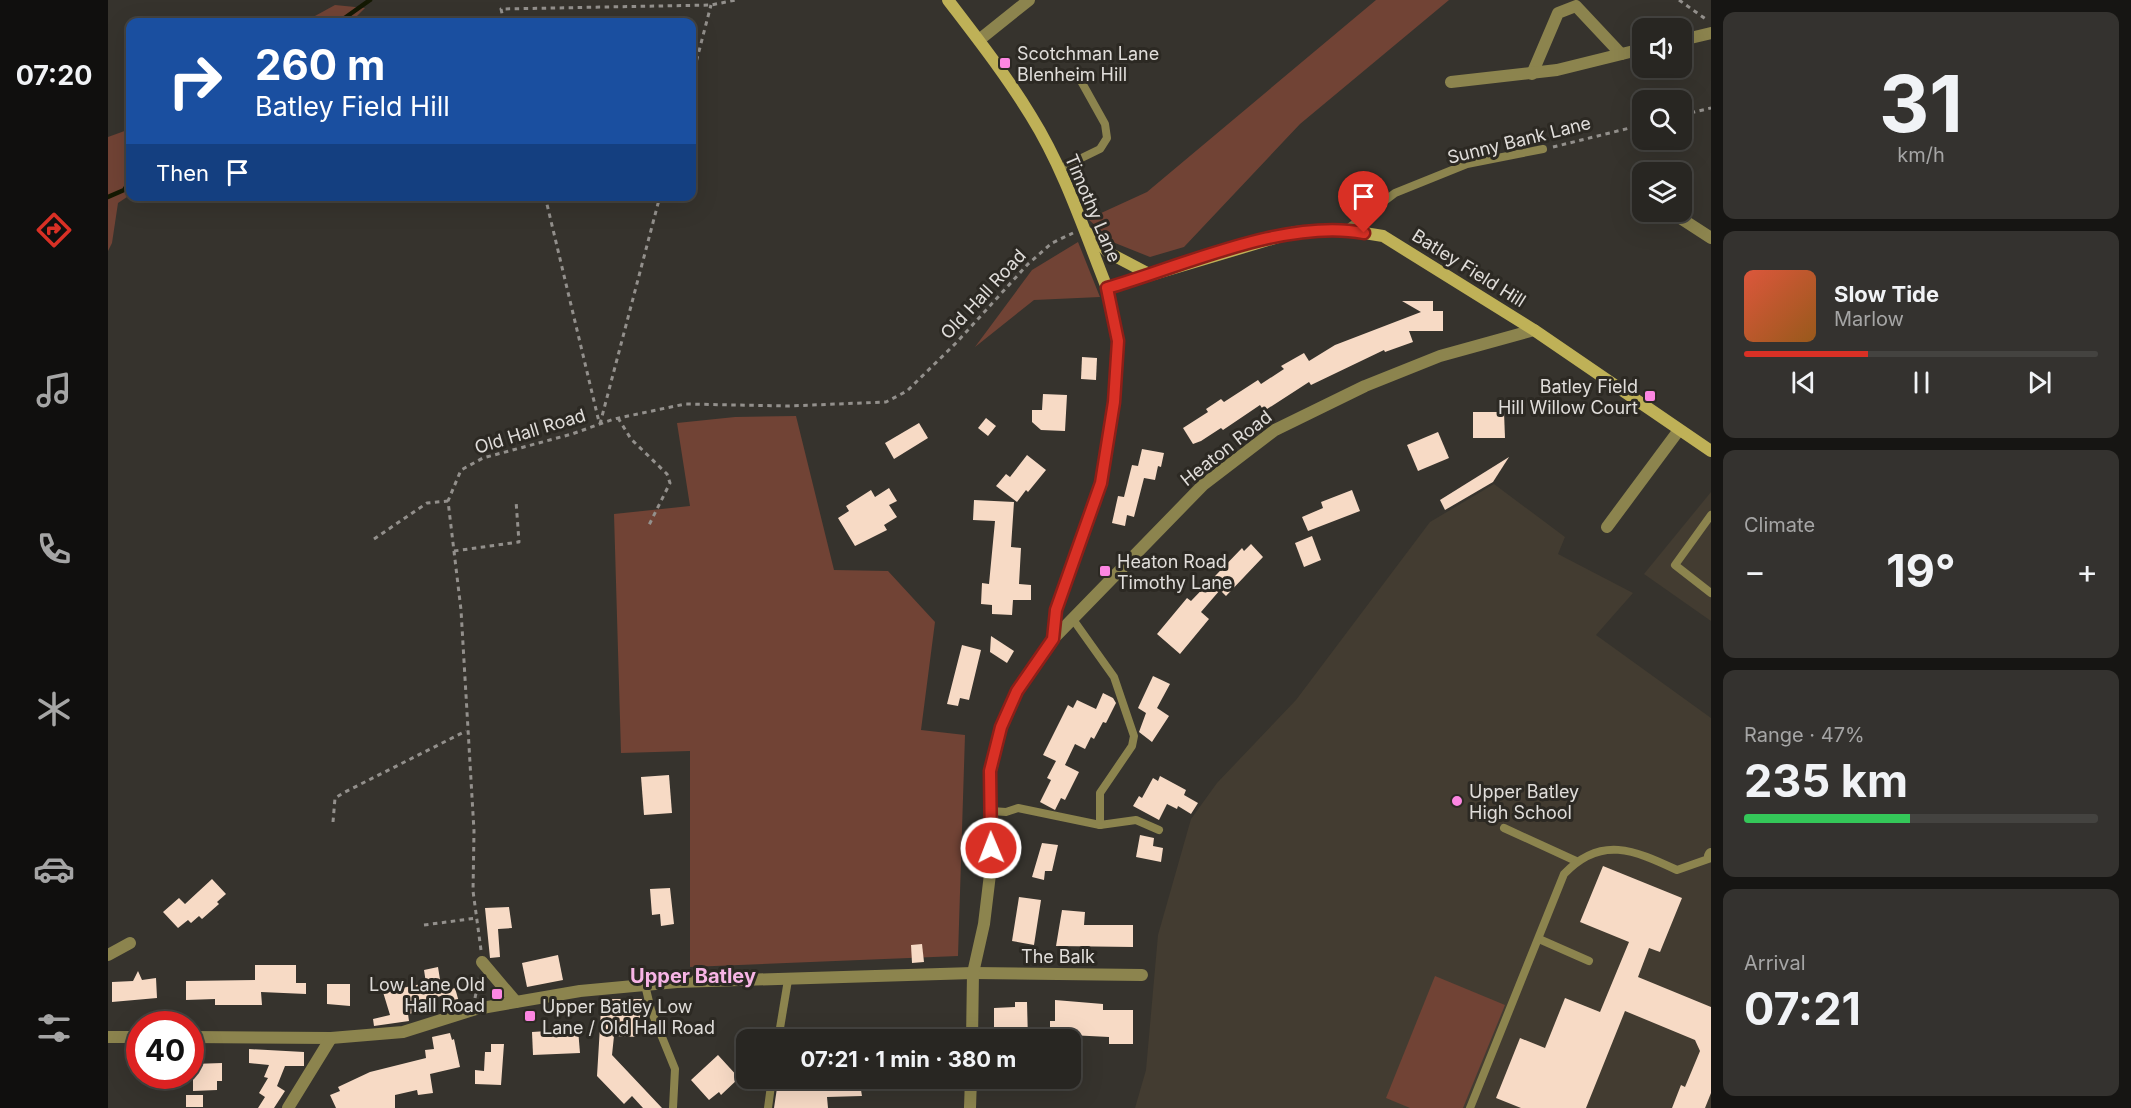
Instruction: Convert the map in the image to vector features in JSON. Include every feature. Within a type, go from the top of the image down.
[{"type":"main road","name":"Timothy Lane","points":[[948,0],[979,40],[1032,117],[1059,170],[1107,288]]},
{"type":"main road","points":[[1083,228],[1108,254],[1151,275]]},
{"type":"main road","name":"Batley Field Hill","points":[[1107,288],[1295,232],[1346,230],[1383,236],[1534,330],[1711,452]]},
{"type":"street","points":[[979,40],[1029,0]]},
{"type":"street","points":[[1532,74],[1558,13],[1576,6],[1621,54]]},
{"type":"street","points":[[1692,38],[1711,33]]},
{"type":"street","points":[[1451,82],[1532,74],[1632,52]]},
{"type":"street","points":[[1686,222],[1711,238]]},
{"type":"street","name":"Timothy Lane","points":[[972,1029],[973,974],[984,924],[991,866],[990,771],[1001,727],[1017,691],[1053,639],[1056,610],[1101,483],[1114,402],[1118,341],[1107,288]]},
{"type":"street","name":"Heaton Road","points":[[1053,639],[1203,485],[1275,430],[1365,386],[1440,356],[1534,330]]},
{"type":"street","points":[[1607,527],[1679,430]]},
{"type":"street","points":[[108,955],[130,943]]},
{"type":"street","points":[[482,962],[516,1002]]},
{"type":"street","name":"The Balk","points":[[204,1036],[331,1038],[403,1032],[476,1010],[516,1002],[580,991],[645,985],[973,974],[1142,975]]},
{"type":"street","points":[[108,1037],[126,1037]]},
{"type":"street","points":[[288,1108],[331,1038]]},
{"type":"street","points":[[970,1108],[971,1089]]},
{"type":"lane","points":[[1059,170],[1100,149],[1107,138],[1105,124],[1076,72]]},
{"type":"lane","name":"Sunny Bank Lane","points":[[1346,230],[1395,193],[1467,164],[1542,149]]},
{"type":"lane","points":[[1711,515],[1676,565],[1711,593]]},
{"type":"lane","points":[[1072,618],[1114,677],[1134,736],[1132,746],[1100,793],[1100,825]]},
{"type":"lane","points":[[991,811],[1006,812],[1018,808],[1100,825],[1136,820],[1159,830]]},
{"type":"lane","points":[[1504,828],[1576,861]]},
{"type":"lane","points":[[1470,1108],[1564,874],[1576,861],[1598,850],[1619,848],[1647,855],[1677,870],[1696,865],[1711,856]]},
{"type":"lane","points":[[1539,939],[1589,961]]},
{"type":"lane","points":[[780,1029],[788,980]]},
{"type":"lane","points":[[645,985],[651,1010],[675,1069],[673,1108]]},
{"type":"lane","points":[[768,1108],[771,1089]]},
{"type":"path","points":[[503,18],[501,9],[711,5],[736,0]]},
{"type":"path","points":[[1679,0],[1711,23]]},
{"type":"path","points":[[696,63],[711,5]]},
{"type":"path","points":[[1692,113],[1711,108]]},
{"type":"path","name":"Sunny Bank Lane","points":[[1542,149],[1632,127]]},
{"type":"path","points":[[546,201],[600,424]]},
{"type":"path","points":[[600,424],[659,201]]},
{"type":"path","name":"Old Hall Road","points":[[476,1010],[475,994],[482,962],[473,891],[474,831],[466,731],[461,610],[448,501],[461,470],[483,458],[618,418],[685,404],[788,406],[886,402],[907,391],[988,311],[1028,264],[1052,243],[1083,228]]},
{"type":"path","points":[[618,418],[630,439],[667,474],[670,483],[648,527]]},
{"type":"path","points":[[374,539],[427,503],[448,501]]},
{"type":"path","points":[[454,551],[519,542],[516,501]]},
{"type":"path","points":[[333,822],[335,798],[466,731]]},
{"type":"path","points":[[424,925],[477,918]]},
{"type":"shaded area","points":[[1376,0],[1449,0],[1300,124],[1184,247],[1150,257],[1115,243],[1088,219],[1147,192]]},
{"type":"shaded area","points":[[335,5],[365,8],[355,18],[311,18]]},
{"type":"shaded area","points":[[126,130],[126,198],[118,203],[112,243],[108,251],[108,137]]},
{"type":"shaded area","points":[[1078,242],[1100,297],[1034,300],[975,347],[1032,270]]},
{"type":"shaded area","points":[[796,416],[834,570],[888,571],[935,622],[921,730],[965,735],[958,956],[690,967],[690,751],[621,753],[614,514],[690,506],[677,423],[735,417]]},
{"type":"shaded area","name":"Upper Batley High School","points":[[1494,484],[1565,537],[1558,554],[1633,593],[1596,635],[1711,718],[1711,1108],[1135,1108],[1146,1070],[1158,935],[1191,819],[1217,783],[1296,700],[1430,522]]},
{"type":"shaded area","points":[[1711,492],[1711,621],[1644,574]]},
{"type":"shaded area","points":[[1435,976],[1505,1005],[1463,1108],[1410,1108],[1386,1098]]},
{"type":"building","points":[[1402,301],[1433,301],[1433,311],[1443,311],[1443,331],[1409,331],[1413,342],[1385,352],[1384,350],[1311,385],[1309,382],[1264,411],[1260,405],[1223,430],[1221,428],[1193,444],[1183,428],[1208,412],[1206,409],[1221,399],[1224,402],[1258,380],[1261,384],[1284,369],[1281,366],[1304,353],[1309,361],[1335,345],[1421,312]]},
{"type":"building","points":[[1082,357],[1097,358],[1096,380],[1081,379]]},
{"type":"building","points":[[1043,394],[1067,395],[1065,431],[1041,430],[1032,422],[1032,410],[1042,410]]},
{"type":"building","points":[[1473,412],[1504,412],[1505,438],[1473,438]]},
{"type":"building","points":[[986,418],[996,426],[988,436],[978,428]]},
{"type":"building","points":[[919,423],[928,438],[894,459],[885,443]]},
{"type":"building","points":[[1438,432],[1449,458],[1418,471],[1407,445]]},
{"type":"building","points":[[1142,449],[1164,453],[1161,467],[1158,466],[1155,480],[1144,478],[1134,517],[1127,515],[1125,526],[1112,523],[1118,496],[1124,497],[1132,465],[1138,466]]},
{"type":"building","points":[[1027,455],[1046,470],[1017,502],[996,486],[1006,474],[1010,477]]},
{"type":"building","points":[[1509,457],[1493,482],[1445,510],[1440,500]]},
{"type":"building","points":[[889,488],[897,501],[889,505],[897,517],[884,525],[887,530],[855,546],[838,518],[849,511],[846,506],[871,490],[875,497]]},
{"type":"building","points":[[1352,490],[1360,511],[1308,531],[1302,517],[1323,508],[1321,502]]},
{"type":"building","points":[[974,500],[1014,502],[1011,547],[1021,548],[1019,584],[1031,585],[1031,600],[1013,600],[1012,615],[992,614],[992,605],[981,604],[982,583],[989,584],[995,521],[973,520]]},
{"type":"building","points":[[1312,536],[1321,560],[1304,567],[1295,543]]},
{"type":"building","points":[[1251,544],[1263,557],[1226,596],[1220,590],[1201,612],[1209,619],[1180,654],[1157,634],[1187,598],[1191,601],[1242,548],[1244,551]]},
{"type":"building","points":[[991,636],[1014,651],[1007,663],[990,652]]},
{"type":"building","points":[[962,645],[981,650],[969,700],[960,698],[958,706],[947,704]]},
{"type":"building","points":[[1153,676],[1170,684],[1157,708],[1169,716],[1152,742],[1139,732],[1146,713],[1138,708]]},
{"type":"building","points":[[1103,693],[1113,698],[1116,703],[1106,723],[1103,722],[1094,739],[1091,737],[1085,749],[1075,744],[1065,765],[1079,772],[1065,800],[1061,798],[1055,810],[1040,802],[1051,780],[1047,778],[1056,761],[1043,755],[1068,705],[1073,708],[1077,700],[1096,709]]},
{"type":"building","points":[[669,775],[672,813],[644,815],[641,777]]},
{"type":"building","points":[[1160,776],[1186,790],[1184,795],[1198,803],[1191,814],[1178,806],[1177,809],[1167,804],[1159,820],[1133,806],[1139,796],[1142,798],[1153,778],[1158,781]]},
{"type":"building","points":[[1140,835],[1154,838],[1153,846],[1163,848],[1161,862],[1136,857]]},
{"type":"building","points":[[1042,843],[1058,845],[1052,871],[1045,871],[1044,880],[1032,877]]},
{"type":"building","points":[[1603,866],[1682,898],[1660,952],[1649,948],[1638,977],[1711,1007],[1711,1093],[1705,1108],[1672,1108],[1681,1085],[1685,1087],[1700,1051],[1695,1040],[1625,1011],[1586,1108],[1521,1108],[1496,1098],[1520,1038],[1545,1048],[1565,998],[1600,1012],[1629,942],[1580,922]]},
{"type":"building","points":[[212,879],[226,894],[217,902],[219,904],[202,919],[199,916],[191,923],[188,920],[178,928],[163,912],[179,898],[185,904]]},
{"type":"building","points":[[670,888],[674,924],[661,926],[660,914],[652,915],[650,889]]},
{"type":"building","points":[[1019,897],[1041,900],[1034,945],[1012,941]]},
{"type":"building","points":[[509,907],[512,928],[498,929],[500,957],[490,958],[485,908]]},
{"type":"building","points":[[1062,910],[1085,912],[1084,925],[1133,925],[1133,947],[1056,946]]},
{"type":"building","points":[[922,944],[924,962],[912,963],[911,945]]},
{"type":"building","points":[[558,955],[563,980],[527,987],[522,963]]},
{"type":"building","points":[[255,965],[296,965],[296,983],[306,983],[306,994],[261,992],[262,1005],[215,1005],[215,999],[186,1000],[186,981],[255,980]]},
{"type":"building","points":[[438,967],[442,992],[455,988],[459,1002],[444,1006],[441,996],[411,1003],[413,1013],[408,1014],[409,1021],[374,1026],[373,1019],[390,1015],[383,992],[426,983],[424,970]]},
{"type":"building","points":[[138,971],[142,980],[156,978],[157,998],[112,1002],[112,982],[133,981]]},
{"type":"building","points":[[327,984],[350,984],[350,1006],[327,1004]]},
{"type":"building","points":[[605,999],[642,999],[638,1037],[614,1036],[612,1055],[662,1108],[643,1108],[632,1096],[624,1104],[597,1076],[601,1010],[604,1011]]},
{"type":"building","points":[[1055,1000],[1103,1004],[1103,1010],[1133,1010],[1133,1044],[1109,1044],[1109,1037],[1081,1036],[1081,1029],[1050,1029],[1050,1021],[1055,1021]]},
{"type":"building","points":[[1015,1002],[1027,1002],[1028,1029],[994,1027],[994,1008],[1015,1007]]},
{"type":"building","points":[[578,1029],[580,1053],[533,1055],[532,1032]]},
{"type":"building","points":[[450,1033],[452,1040],[454,1039],[460,1067],[430,1074],[433,1093],[418,1095],[417,1090],[395,1095],[395,1108],[336,1108],[330,1095],[340,1091],[338,1087],[370,1072],[426,1058],[425,1050],[434,1049],[432,1037]]},
{"type":"building","points":[[491,1044],[504,1044],[501,1085],[475,1084],[475,1070],[484,1071],[485,1052],[491,1052]]},
{"type":"building","points":[[249,1049],[304,1052],[304,1066],[285,1066],[277,1086],[285,1091],[274,1108],[258,1108],[265,1097],[259,1093],[268,1078],[264,1077],[269,1065],[249,1063]]},
{"type":"building","points":[[718,1055],[736,1075],[736,1081],[721,1095],[719,1092],[709,1100],[691,1080]]},
{"type":"building","points":[[222,1063],[222,1081],[217,1081],[217,1090],[193,1091],[193,1089],[204,1089],[204,1064]]},
{"type":"building","points":[[777,1089],[861,1089],[862,1096],[827,1097],[828,1108],[774,1108]]},
{"type":"building","points":[[186,1095],[203,1095],[203,1107],[186,1107]]},
{"type":"waterway","points":[[345,18],[370,0]]},
{"type":"waterway","points":[[108,197],[126,187]]},
{"type":"place","name":"Scotchman Lane Blenheim Hill","points":[[1005,63]]},
{"type":"place","name":"Batley Field Hill Willow Court","points":[[1650,396]]},
{"type":"place","name":"Heaton Road Timothy Lane","points":[[1105,571]]},
{"type":"place","name":"Upper Batley High School","points":[[1457,801]]},
{"type":"place","name":"Low Lane Old Hall Road","points":[[497,994]]},
{"type":"place","name":"Upper Batley Low Lane / Old Hall Road","points":[[530,1016]]},
{"type":"district","name":"Upper Batley","points":[[693,976]]},
{"type":"route","points":[[991,848],[990,771],[1001,727],[1017,691],[1053,639],[1056,610],[1070,576],[1101,483],[1114,402],[1118,341],[1107,288],[1220,252],[1295,232],[1346,230],[1364,233]]}]
